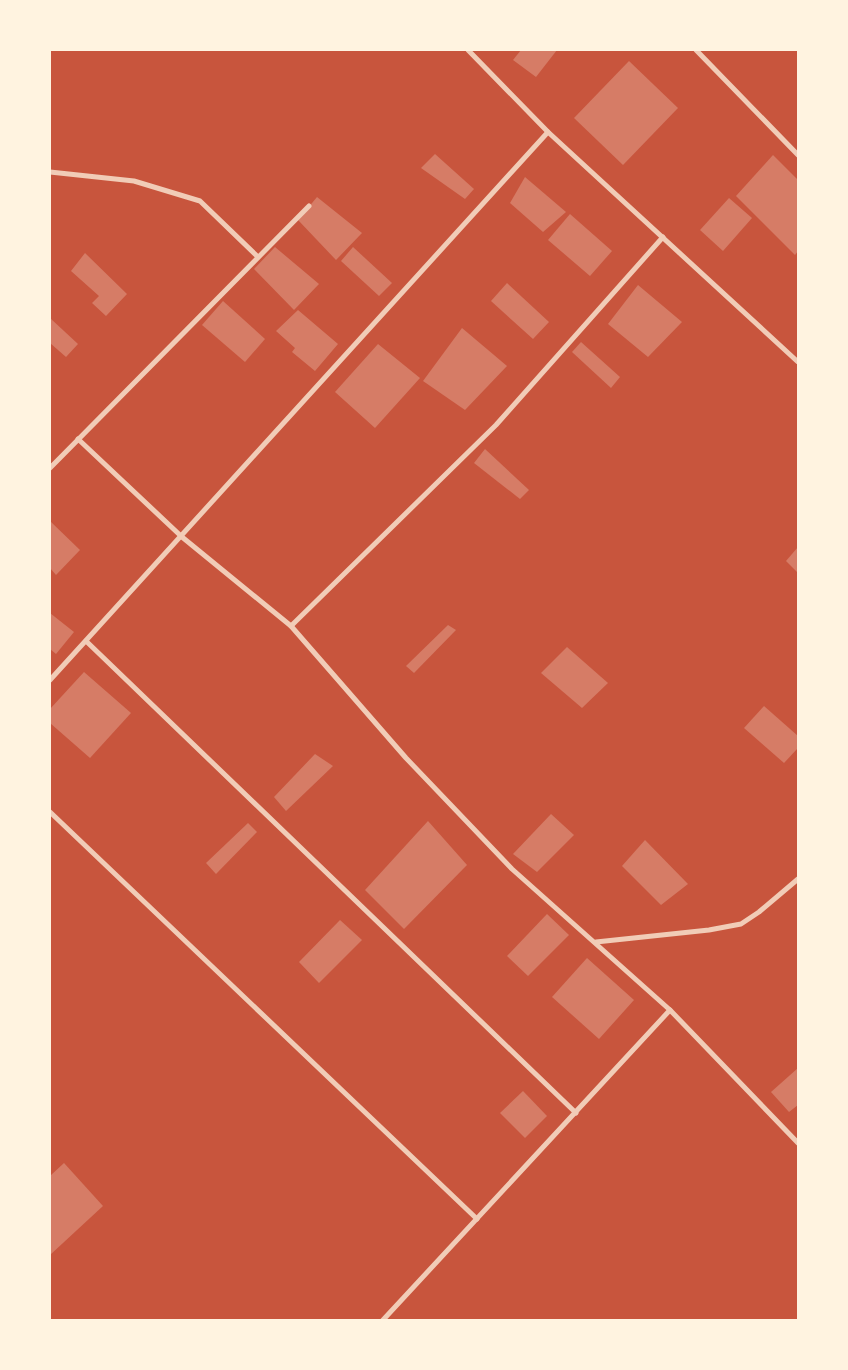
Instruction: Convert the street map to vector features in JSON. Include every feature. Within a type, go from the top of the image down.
[{"type":"street","points":[[468,50],[548,132],[798,362]]},
{"type":"street","points":[[696,50],[798,155]]},
{"type":"street","points":[[50,680],[182,537],[548,132]]},
{"type":"street","points":[[50,172],[134,181],[200,201],[258,258]]},
{"type":"street","points":[[50,468],[308,206]]},
{"type":"street","points":[[291,626],[496,425],[663,237]]},
{"type":"street","points":[[78,440],[182,537],[291,626],[406,758],[512,868],[670,1010],[798,1143]]},
{"type":"street","points":[[86,641],[576,1113]]},
{"type":"street","points":[[50,812],[477,1219]]},
{"type":"street","points":[[596,942],[709,930],[740,924],[759,912],[798,879]]},
{"type":"street","points":[[383,1320],[670,1010]]},
{"type":"building","points":[[521,50],[557,50],[536,77],[513,60]]},
{"type":"building","points":[[629,61],[678,108],[623,165],[574,118]]},
{"type":"building","points":[[435,154],[474,189],[465,199],[421,168]]},
{"type":"building","points":[[773,155],[798,180],[798,251],[795,255],[736,196]]},
{"type":"building","points":[[525,177],[566,212],[543,232],[510,203]]},
{"type":"building","points":[[317,197],[362,233],[336,260],[298,220]]},
{"type":"building","points":[[729,198],[752,218],[723,251],[700,230]]},
{"type":"building","points":[[570,214],[612,251],[590,276],[548,240]]},
{"type":"building","points":[[275,247],[319,284],[294,310],[254,269]]},
{"type":"building","points":[[353,247],[392,283],[379,296],[341,261]]},
{"type":"building","points":[[85,253],[127,294],[106,316],[92,303],[99,296],[71,271]]},
{"type":"building","points":[[507,283],[549,322],[533,339],[491,301]]},
{"type":"building","points":[[638,285],[682,322],[648,357],[608,324]]},
{"type":"building","points":[[223,301],[265,339],[245,362],[202,325]]},
{"type":"building","points":[[298,310],[338,344],[315,371],[292,352],[295,348],[276,331]]},
{"type":"building","points":[[50,318],[78,344],[66,357],[50,343]]},
{"type":"building","points":[[462,328],[507,366],[465,410],[423,381]]},
{"type":"building","points":[[581,342],[620,377],[611,388],[572,352]]},
{"type":"building","points":[[378,344],[420,378],[375,428],[335,392]]},
{"type":"building","points":[[485,449],[529,490],[520,499],[474,463]]},
{"type":"building","points":[[50,521],[80,550],[56,575],[50,568]]},
{"type":"building","points":[[798,547],[798,573],[786,561]]},
{"type":"building","points":[[50,613],[74,632],[56,654],[50,649]]},
{"type":"building","points":[[448,625],[456,630],[414,673],[406,666]]},
{"type":"building","points":[[567,647],[608,683],[582,708],[541,673]]},
{"type":"building","points":[[84,672],[131,713],[90,758],[50,723],[50,709]]},
{"type":"building","points":[[764,706],[798,736],[798,748],[784,763],[744,728]]},
{"type":"building","points":[[315,754],[333,766],[286,811],[274,797]]},
{"type":"building","points":[[551,814],[574,835],[537,872],[513,854]]},
{"type":"building","points":[[428,821],[467,865],[404,929],[365,890]]},
{"type":"building","points":[[248,823],[257,832],[216,874],[206,863]]},
{"type":"building","points":[[645,840],[688,884],[661,905],[622,866]]},
{"type":"building","points":[[547,914],[569,935],[528,976],[507,956]]},
{"type":"building","points":[[340,920],[362,940],[319,983],[299,962]]},
{"type":"building","points":[[587,958],[634,1000],[599,1039],[552,997]]},
{"type":"building","points":[[798,1068],[798,1105],[789,1112],[771,1092]]},
{"type":"building","points":[[523,1091],[547,1116],[525,1138],[500,1113]]},
{"type":"building","points":[[64,1163],[103,1206],[50,1255],[50,1176]]}]
